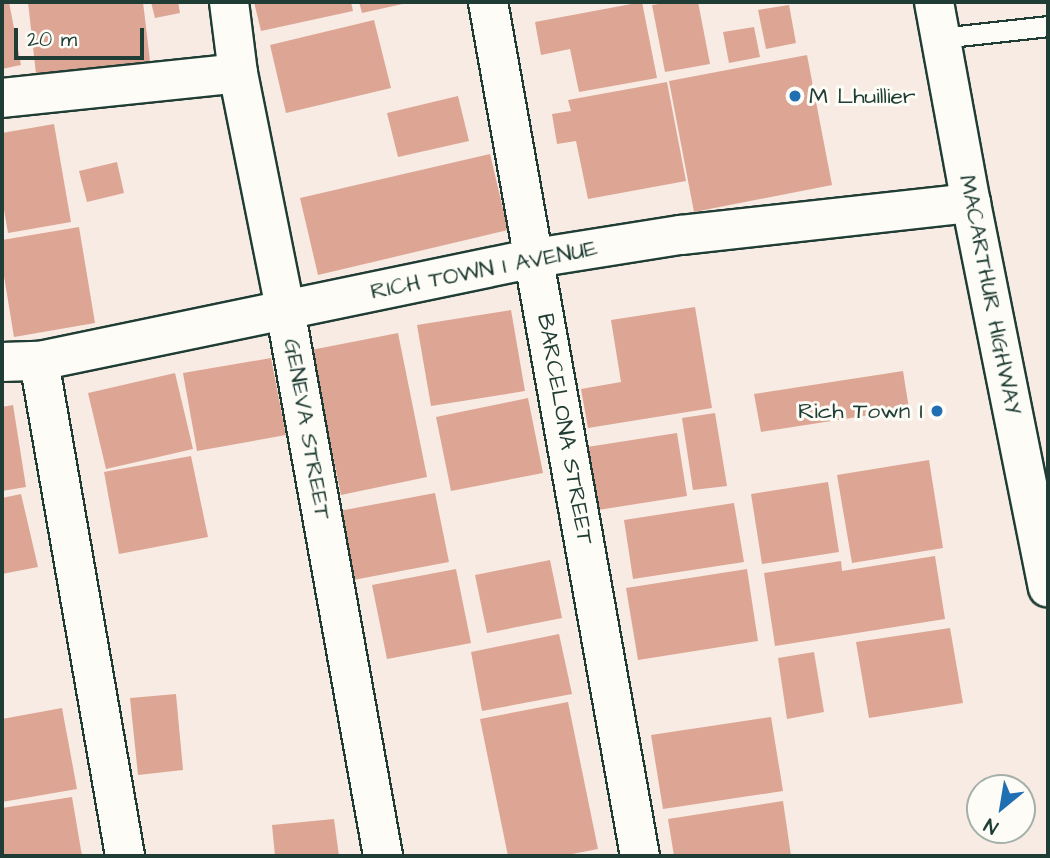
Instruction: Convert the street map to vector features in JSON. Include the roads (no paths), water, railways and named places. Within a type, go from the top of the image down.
[{"type":"main road","name":"GENEVA STREET","points":[[229,2],[238,73],[285,309],[383,856]]},
{"type":"main road","name":"BARCELONA STREET","points":[[488,2],[640,856]]},
{"type":"main road","name":"MACARTHUR HIGHWAY","points":[[934,2],[971,203],[1048,587]]},
{"type":"main road","points":[[2,98],[238,73]]},
{"type":"main road","name":"RICH TOWN I AVENUE","points":[[2,362],[39,361],[535,258],[681,235],[971,203]]},
{"type":"main road","points":[[39,361],[125,856]]},
{"type":"lane","points":[[940,38],[1048,26]]},
{"type":"place","name":"M Lhuillier","points":[[795,96]]},
{"type":"place","name":"Rich Town I","points":[[937,411]]}]
